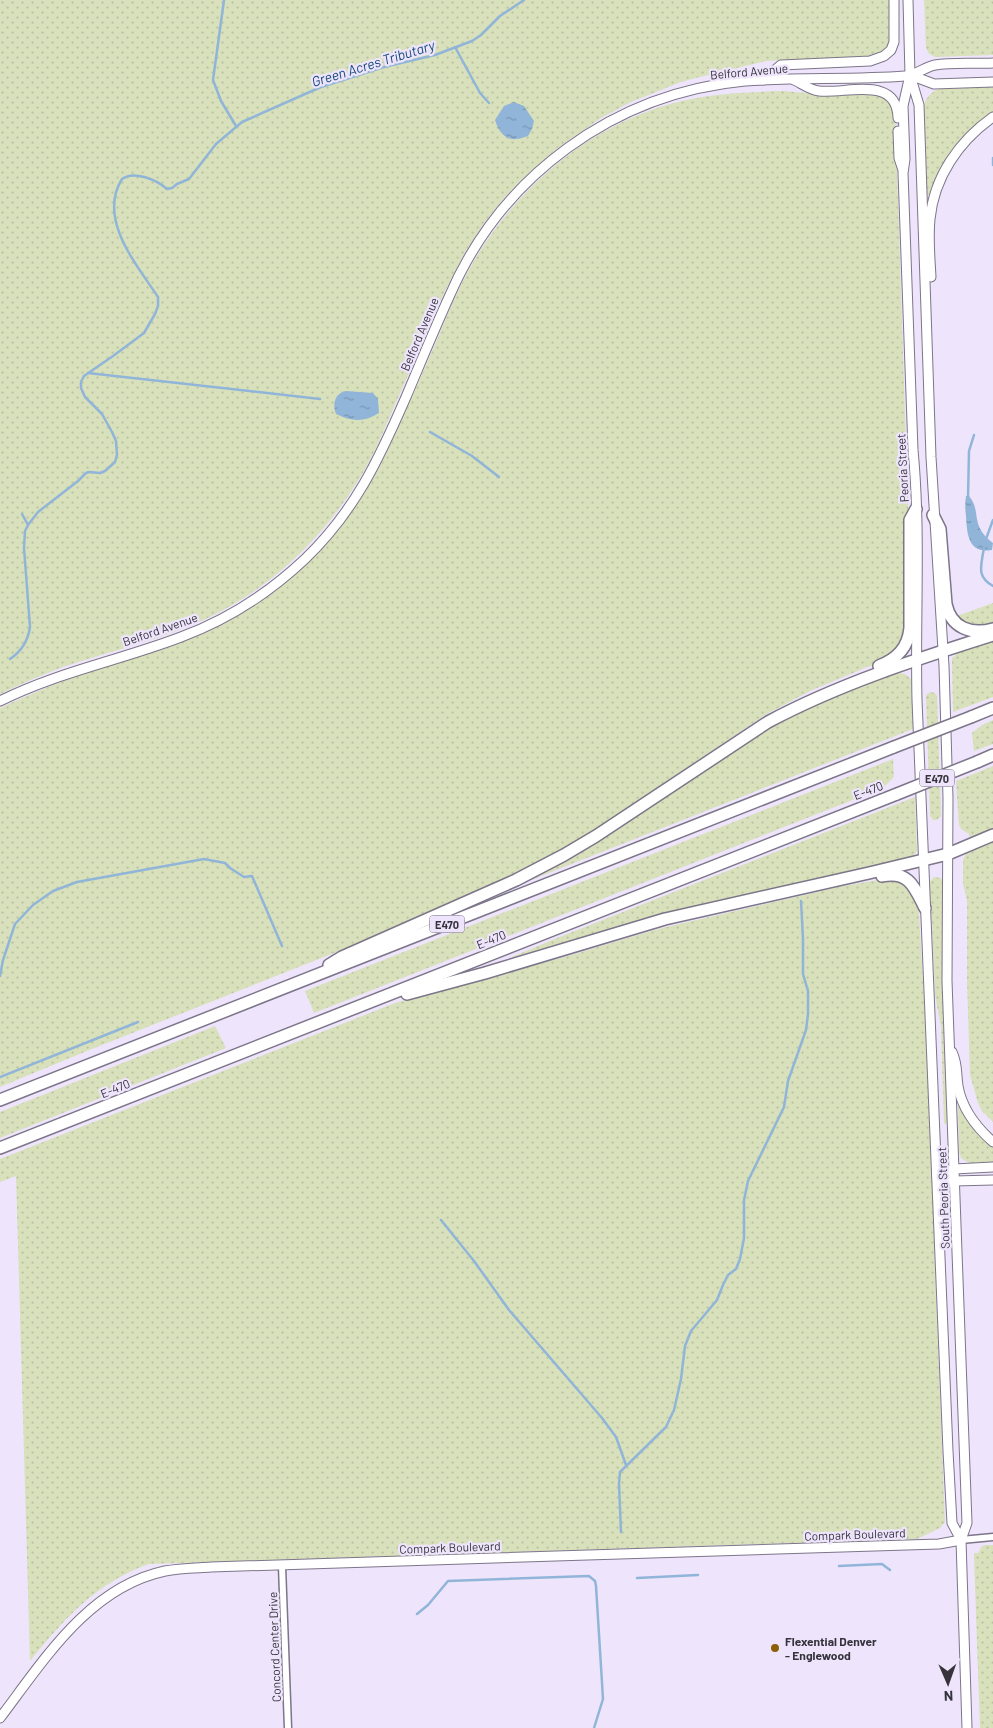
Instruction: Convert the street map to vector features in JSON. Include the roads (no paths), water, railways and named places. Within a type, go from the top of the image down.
[{"type":"highway","points":[[832,691],[855,676],[892,661],[900,654],[906,644],[910,632],[910,520],[916,510]]},
{"type":"highway","points":[[933,515],[940,529],[946,604],[949,614],[957,625],[966,629],[980,631],[993,629]]},
{"type":"highway","points":[[310,978],[342,957],[516,880],[564,855],[596,836],[768,722],[832,691],[916,660],[993,635]]},
{"type":"highway","name":"E470","points":[[0,1100],[993,708]]},
{"type":"highway","name":"E-470","points":[[0,1148],[993,756]]},
{"type":"highway","points":[[353,1008],[485,973],[665,919],[948,854],[993,835]]},
{"type":"highway","points":[[851,877],[866,880],[900,875],[912,884],[925,908]]},
{"type":"main road","points":[[763,80],[781,64],[870,61],[884,56],[894,42],[894,0]]},
{"type":"main road","name":"Peoria Street","points":[[908,0],[910,75],[903,106],[905,159],[903,173],[916,510],[916,660],[923,860]]},
{"type":"main road","name":"Belford Avenue","points":[[0,701],[58,676],[197,631],[238,610],[283,578],[320,544],[364,485],[387,440],[462,271],[485,233],[521,189],[545,166],[573,144],[605,124],[641,106],[697,89],[735,82],[763,80],[910,75],[935,65],[993,63]]},
{"type":"main road","name":"Belford Avenue","points":[[910,75],[934,84],[993,82]]},
{"type":"main road","name":"Peoria Street","points":[[910,75],[919,105],[933,515],[944,651],[948,854]]},
{"type":"main road","points":[[792,79],[816,91],[871,90],[881,91],[889,96],[897,108],[898,158],[903,173]]},
{"type":"main road","points":[[925,292],[930,278],[930,215],[938,185],[958,149],[976,130],[993,117]]},
{"type":"main road","name":"South Peoria Street","points":[[948,854],[947,967],[967,1523],[961,1540],[967,1728]]},
{"type":"main road","name":"South Peoria Street","points":[[923,860],[930,982],[952,1523],[961,1540]]},
{"type":"main road","points":[[950,1048],[957,1062],[959,1089],[966,1108],[974,1123],[993,1142]]},
{"type":"main road","points":[[937,1176],[954,1168],[993,1167]]},
{"type":"main road","points":[[937,1176],[954,1181],[993,1180]]},
{"type":"main road","name":"Compark Boulevard","points":[[0,1718],[68,1631],[94,1608],[123,1588],[150,1576],[174,1570],[939,1544],[961,1540]]},
{"type":"street","points":[[961,1540],[993,1537]]},
{"type":"street","name":"Concord Center Drive","points":[[282,1566],[288,1728]]},
{"type":"water","points":[[514,102],[524,106],[534,121],[528,136],[519,139],[505,137],[495,120],[504,106]]},
{"type":"water","points":[[346,391],[373,393],[378,399],[379,413],[369,418],[358,420],[336,414],[335,400],[339,394]]},
{"type":"water","points":[[966,496],[969,496],[973,502],[981,530],[993,543],[992,550],[978,549],[970,541],[966,523]]},
{"type":"waterway","points":[[224,0],[213,80],[221,101],[236,126]]},
{"type":"waterway","name":"Green Acres Tributary","points":[[10,659],[24,645],[30,627],[24,548],[25,531],[28,525],[38,512],[86,473],[105,471],[115,462],[117,455],[116,441],[112,432],[102,414],[85,397],[81,388],[81,382],[84,376],[144,333],[158,306],[158,297],[131,256],[117,225],[114,210],[116,194],[122,179],[127,176],[145,177],[167,189],[172,188],[189,179],[216,144],[242,122],[321,87],[384,67],[435,55],[472,41],[481,35],[500,16],[524,0]]},
{"type":"waterway","points":[[455,47],[480,93],[489,103]]},
{"type":"waterway","points":[[993,158],[993,165]]},
{"type":"waterway","points":[[88,373],[320,399]]},
{"type":"waterway","points":[[430,432],[472,456],[499,477]]},
{"type":"waterway","points":[[968,498],[969,451],[974,435]]},
{"type":"waterway","points":[[22,514],[28,525]]},
{"type":"waterway","points":[[986,539],[993,520]]},
{"type":"waterway","points":[[984,547],[981,564],[982,574],[987,582],[993,586]]},
{"type":"waterway","points":[[0,976],[3,960],[15,924],[33,905],[53,891],[77,882],[204,859],[225,863],[244,877],[252,876],[282,946]]},
{"type":"waterway","points":[[621,1532],[620,1472],[666,1427],[674,1410],[681,1379],[685,1346],[691,1331],[717,1300],[728,1275],[736,1269],[744,1238],[744,1200],[748,1181],[784,1107],[788,1081],[806,1030],[808,991],[803,974],[801,901]]},
{"type":"waterway","points":[[0,1077],[138,1022]]},
{"type":"waterway","points":[[441,1220],[474,1261],[509,1310],[602,1418],[616,1437],[626,1465]]},
{"type":"waterway","points":[[839,1566],[882,1564],[890,1570]]},
{"type":"waterway","points":[[637,1578],[698,1575]]},
{"type":"waterway","points":[[417,1614],[428,1605],[448,1581],[589,1576],[595,1581],[596,1586],[603,1699],[594,1728]]},
{"type":"place","name":"Flexential Denver - Englewood","points":[[775,1648]]}]
